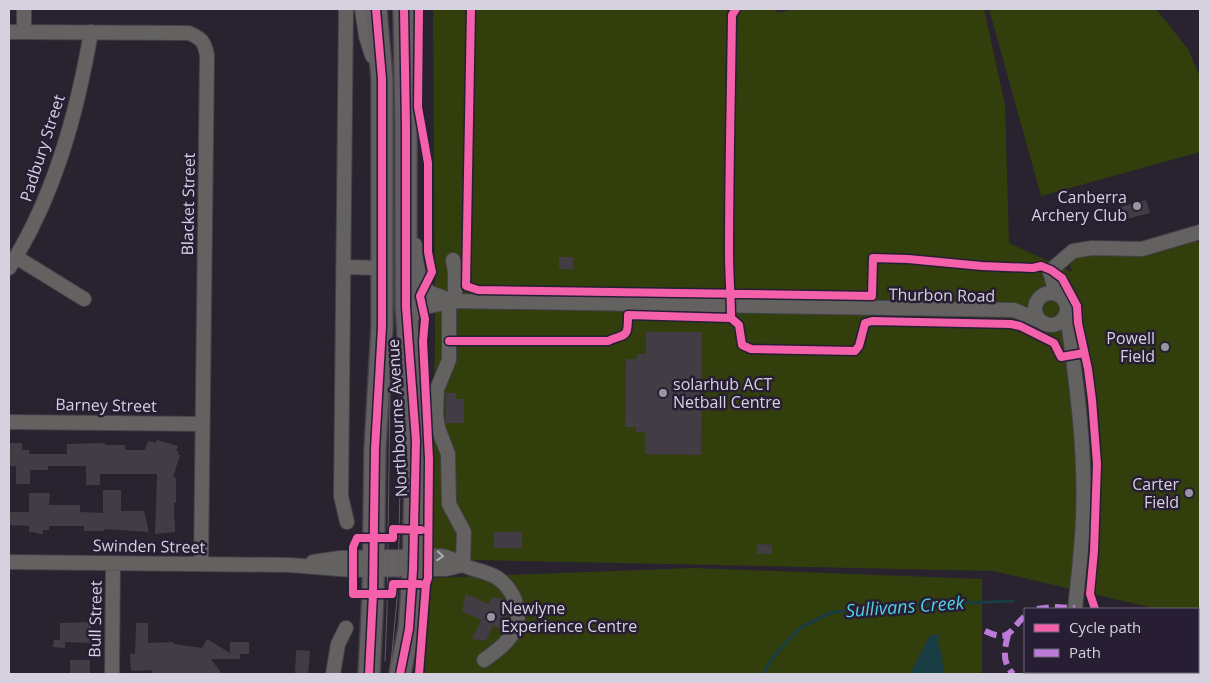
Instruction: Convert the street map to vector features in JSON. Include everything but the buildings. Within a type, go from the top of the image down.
[{"type":"highway","name":"Northbourne Avenue","points":[[369,674],[375,449],[382,327],[382,79],[376,9]]},
{"type":"highway","name":"Northbourne Avenue","points":[[400,674],[408,629],[414,563],[416,441],[407,328],[404,9]]},
{"type":"main road","points":[[364,9],[368,36],[382,79]]},
{"type":"street","points":[[24,9],[24,32]]},
{"type":"street","points":[[346,9],[341,496],[347,522]]},
{"type":"street","name":"Blacket Street","points":[[9,32],[189,33],[198,37],[204,43],[207,55],[202,564]]},
{"type":"street","name":"Padbury Street","points":[[13,262],[38,218],[61,154],[79,92],[91,32]]},
{"type":"street","name":"Northbourne Avenue","points":[[406,128],[416,153],[415,256],[421,278]]},
{"type":"street","points":[[1073,355],[1047,323],[1036,315],[1035,309],[1050,272],[1073,251],[1092,248],[1142,249],[1200,232]]},
{"type":"street","points":[[454,260],[455,272],[449,357],[447,368],[437,389],[436,414],[438,428],[448,454],[449,504],[464,532],[463,565]]},
{"type":"street","points":[[13,262],[84,299]]},
{"type":"street","points":[[343,267],[382,268]]},
{"type":"street","points":[[1050,272],[1056,293],[1066,303],[1080,414],[1083,518],[1075,608]]},
{"type":"street","name":"Thurbon Road","points":[[421,278],[429,291],[452,301]]},
{"type":"street","name":"Thurbon Road","points":[[1014,310],[1048,293],[1056,293]]},
{"type":"street","name":"Thurbon Road","points":[[407,328],[417,310],[424,306],[439,305],[452,301],[1014,310],[1047,323]]},
{"type":"street","points":[[1047,323],[1060,322],[1067,313]]},
{"type":"street","name":"Barney Street","points":[[9,422],[203,424]]},
{"type":"street","name":"Swinden Street","points":[[9,562],[290,565],[340,558],[373,564],[414,563],[442,556],[455,559],[463,565],[489,573],[501,581],[510,589],[517,606],[517,622],[514,630],[504,644],[484,660]]},
{"type":"street","name":"Bull Street","points":[[112,674],[113,564]]},
{"type":"street","points":[[333,674],[338,644],[346,628]]},
{"type":"green space","points":[[433,9],[776,9],[777,13],[794,9],[984,9],[1005,105],[1009,243],[1072,272],[1069,263],[1072,256],[1187,241],[1200,242],[1200,616],[1199,608],[1154,608],[993,571],[431,559],[435,340]]},
{"type":"green space","points":[[989,9],[1156,9],[1188,49],[1200,77],[1200,152],[1041,196]]},
{"type":"green space","points":[[694,568],[982,579],[982,674],[422,674],[432,578]]},
{"type":"shaded area","points":[[933,634],[939,636],[938,643],[942,655],[944,674],[910,674],[929,637]]},
{"type":"waterway","name":"Sullivans Creek","points":[[763,674],[773,657],[800,628],[830,613],[869,607],[1013,601]]},
{"type":"tram line","points":[[390,674],[398,589],[401,431],[397,303],[398,116],[394,9]]},
{"type":"tram line","points":[[385,661],[391,321]]},
{"type":"marked path","points":[[1045,608],[1075,608]]},
{"type":"marked path","points":[[985,631],[1000,636],[1008,634],[1024,617]]},
{"type":"marked path","points":[[1008,635],[1005,656],[1007,665],[1013,674]]},
{"type":"cycle path","points":[[369,674],[373,594],[375,449],[382,327],[382,79],[376,9]]},
{"type":"cycle path","points":[[400,674],[409,629],[413,570],[416,441],[406,307],[404,9]]},
{"type":"cycle path","points":[[419,9],[418,107],[428,163],[428,252],[432,272],[420,296],[425,319],[423,341],[429,459],[428,578],[419,674]]},
{"type":"cycle path","points":[[471,9],[466,286],[478,290],[872,296],[873,258],[908,259],[982,266],[1033,268],[1041,266],[1062,278],[1077,306],[1078,323],[1088,369],[1092,400],[1097,464],[1094,551],[1090,594],[1095,608]]},
{"type":"cycle path","points":[[731,318],[729,223],[732,15],[736,9]]},
{"type":"cycle path","points":[[449,341],[608,341],[625,334],[628,328],[628,315],[731,318],[739,325],[742,345],[751,349],[855,351],[859,346],[865,323],[872,321],[1011,324],[1020,326],[1054,343],[1061,357],[1084,353]]},
{"type":"cycle path","points":[[420,584],[393,584],[392,594],[353,594],[353,547],[357,538],[393,538],[393,529],[421,530]]},
{"type":"place","name":"Canberra Archery Club","points":[[1137,206]]},
{"type":"place","name":"Powell Field","points":[[1165,347]]},
{"type":"place","name":"solarhub ACT Netball Centre","points":[[663,393]]},
{"type":"place","name":"Carter Field","points":[[1189,493]]},
{"type":"place","name":"Newlyne Experience Centre","points":[[491,617]]}]
